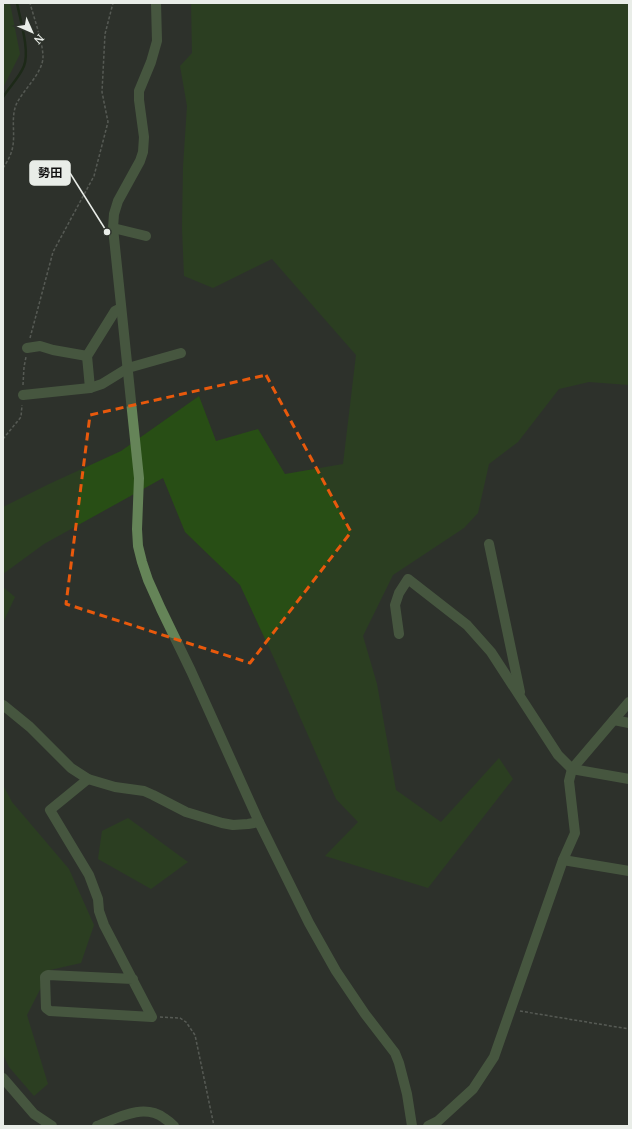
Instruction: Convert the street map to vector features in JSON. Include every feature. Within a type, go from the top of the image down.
[{"type":"street","points":[[156,3],[157,41],[152,62],[139,91],[144,137],[143,152],[140,161],[118,201],[114,214],[113,228],[139,478],[137,528],[138,546],[148,580],[161,610],[191,671],[259,822],[309,923],[336,971],[394,1053],[399,1063],[407,1094],[412,1126]]},
{"type":"street","points":[[113,228],[146,236]]},
{"type":"street","points":[[90,388],[87,356],[115,311],[121,308]]},
{"type":"street","points":[[27,348],[40,346],[52,350],[87,356]]},
{"type":"street","points":[[23,395],[90,388],[102,384],[128,368],[181,353]]},
{"type":"street","points":[[488,544],[521,698]]},
{"type":"street","points":[[398,634],[396,605],[399,592],[408,580],[467,625],[491,652],[558,755],[572,768],[629,780]]},
{"type":"street","points":[[428,1126],[438,1121],[473,1089],[494,1057],[563,860],[575,833],[569,781],[572,768],[629,702]]},
{"type":"street","points":[[3,705],[30,727],[72,768],[88,779],[115,787],[144,791],[153,794],[186,812],[222,823],[233,825],[259,822]]},
{"type":"street","points":[[614,720],[629,723]]},
{"type":"street","points":[[88,779],[50,810],[89,875],[98,899],[99,911],[104,925],[133,979],[152,1017],[50,1011],[46,1008],[45,978],[48,975],[133,979]]},
{"type":"street","points":[[563,860],[629,871]]},
{"type":"street","points":[[3,1078],[34,1114],[52,1126]]},
{"type":"street","points":[[97,1126],[134,1112],[143,1111],[154,1113],[163,1117],[174,1126]]},
{"type":"path","points":[[3,168],[10,156],[13,145],[13,115],[16,106],[35,76],[43,59],[42,48],[30,3]]},
{"type":"path","points":[[3,439],[20,417],[27,348],[53,252],[94,176],[108,122],[102,92],[105,34],[113,3]]},
{"type":"path","points":[[511,1009],[629,1029]]},
{"type":"path","points":[[152,1017],[180,1018],[186,1022],[195,1035],[214,1126]]},
{"type":"highlighted area","points":[[266,375],[351,532],[250,663],[66,604],[90,415]]},
{"type":"green space","points":[[3,3],[10,3],[20,54],[3,88]]},
{"type":"green space","points":[[191,3],[629,3],[629,385],[589,382],[559,389],[518,442],[489,464],[478,513],[464,528],[393,575],[363,636],[377,684],[396,790],[441,822],[499,758],[513,779],[428,888],[325,856],[358,822],[336,799],[240,585],[185,532],[163,478],[44,544],[3,574],[3,507],[121,451],[199,396],[216,441],[258,429],[285,474],[343,464],[356,355],[272,259],[213,288],[184,276],[182,228],[183,167],[187,106],[180,66],[192,53]]},
{"type":"green space","points":[[3,587],[15,597],[3,623]]},
{"type":"green space","points":[[3,785],[12,802],[69,869],[94,925],[81,963],[50,970],[27,1015],[48,1084],[34,1096],[9,1067],[3,1054]]},
{"type":"green space","points":[[128,818],[188,862],[151,889],[98,859],[102,831]]},
{"type":"waterway","points":[[3,97],[20,74],[26,60],[25,44],[17,3]]},
{"type":"place","name":"勢田","points":[[107,232]]}]
